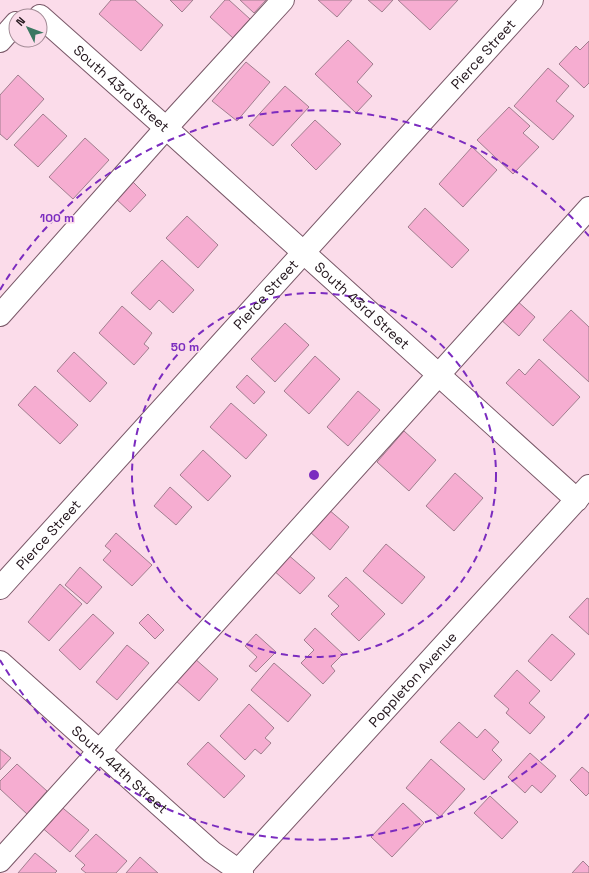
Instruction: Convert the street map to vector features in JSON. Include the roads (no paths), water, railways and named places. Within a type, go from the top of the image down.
[{"type":"street","points":[[0,315],[166,128],[283,0]]},
{"type":"street","name":"Pierce Street","points":[[0,588],[532,0]]},
{"type":"street","name":"South 43rd Street","points":[[48,27],[166,128],[440,375],[583,493]]},
{"type":"street","points":[[0,41],[8,34]]},
{"type":"street","points":[[0,861],[440,375],[589,208]]},
{"type":"street","name":"Poppleton Avenue","points":[[239,872],[583,493]]},
{"type":"street","name":"South 44th Street","points":[[0,662],[212,852],[239,872]]}]
